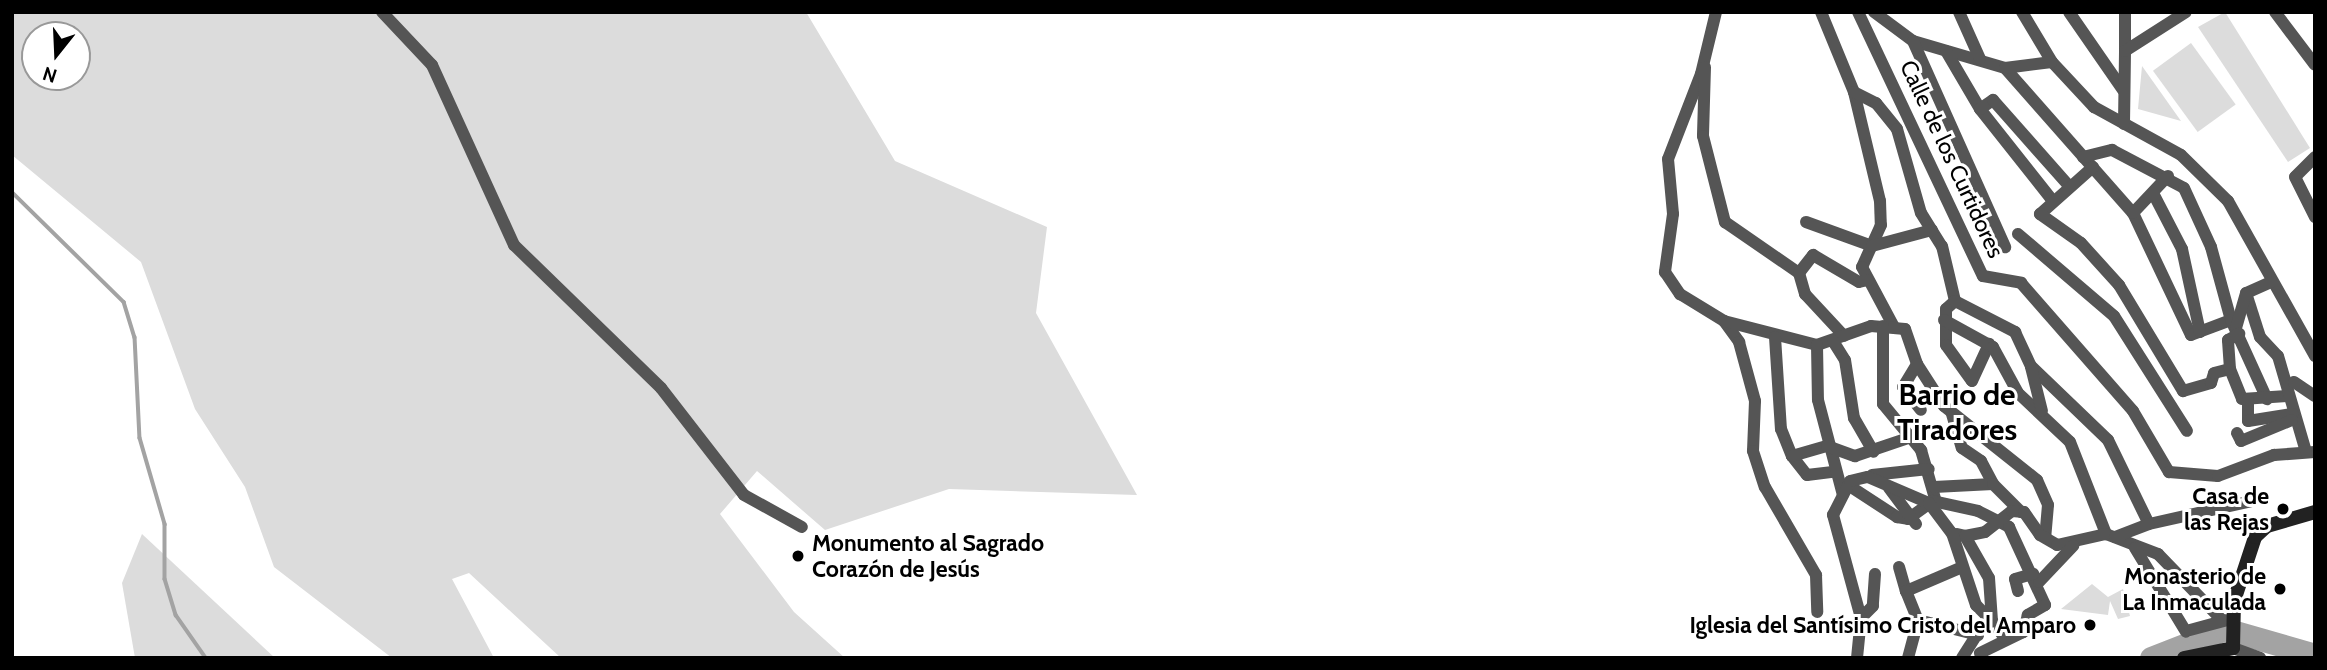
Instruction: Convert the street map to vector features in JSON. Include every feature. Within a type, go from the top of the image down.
[{"type":"street","points":[[382,12],[432,65],[514,245],[661,388],[744,495],[802,527]]},
{"type":"street","points":[[1716,12],[1704,64],[1668,159],[1673,214],[1665,272],[1679,294],[1724,321],[1775,337],[1817,345],[1893,327]]},
{"type":"street","points":[[1821,12],[1854,92],[1881,211],[1872,246],[1862,262],[1868,280],[1893,327],[1952,414],[2037,480],[2048,505],[2042,536]]},
{"type":"street","name":"Calle de los Curtidores","points":[[1858,12],[1983,276],[2021,283],[2133,411],[2169,472],[2218,476],[2274,455],[2310,452]]},
{"type":"street","points":[[1874,12],[1913,41],[2006,68],[2052,62]]},
{"type":"street","points":[[1959,12],[1980,59]]},
{"type":"street","points":[[2022,12],[2052,62],[2094,107],[2206,177],[2228,201],[2271,282],[2315,356]]},
{"type":"street","points":[[2069,12],[2123,91]]},
{"type":"street","points":[[2124,124],[2125,12]]},
{"type":"street","points":[[2126,51],[2186,12]]},
{"type":"street","points":[[2275,12],[2315,65]]},
{"type":"street","points":[[1913,41],[2005,247]]},
{"type":"street","points":[[1946,51],[1980,110],[2053,201]]},
{"type":"street","points":[[1704,64],[1703,136],[1725,222],[1799,273],[1805,294],[1839,338],[1854,418],[1874,452]]},
{"type":"street","points":[[2006,68],[2133,213],[2160,260],[2174,310],[2191,335],[2235,327]]},
{"type":"street","points":[[1854,92],[1876,103],[1898,129],[1921,213],[1932,230],[1955,301],[2014,331],[2031,366],[2042,411]]},
{"type":"street","points":[[1980,110],[1993,100],[2070,187]]},
{"type":"street","points":[[2083,157],[2112,150],[2168,176],[2184,188],[2198,214],[2235,327],[2267,399]]},
{"type":"street","points":[[2315,157],[2295,177],[2315,217]]},
{"type":"street","points":[[2093,167],[2040,214],[2081,243],[2119,285],[2183,391],[2211,383],[2214,373],[2230,369]]},
{"type":"street","points":[[2133,213],[2168,176]]},
{"type":"street","points":[[2152,193],[2182,249],[2200,332]]},
{"type":"street","points":[[1806,222],[1872,246],[1932,230]]},
{"type":"street","points":[[2018,234],[2114,316],[2187,431]]},
{"type":"street","points":[[1799,273],[1813,255],[1859,282],[1868,280]]},
{"type":"street","points":[[2271,282],[2246,293],[2228,340],[2230,369],[2248,399],[2248,421],[2292,417]]},
{"type":"street","points":[[2246,293],[2260,337],[2278,356],[2292,417],[2310,452]]},
{"type":"street","points":[[1955,301],[1944,320],[1946,345],[1972,381],[1989,344]]},
{"type":"street","points":[[1944,320],[1989,344],[2018,393],[2042,411],[2076,450],[2110,535],[2135,548],[2158,554],[2226,620]]},
{"type":"street","points":[[1724,321],[1739,342],[1755,401],[1753,452],[1765,487],[1816,575],[1817,612]]},
{"type":"street","points":[[1893,327],[1883,404],[1912,437],[1929,469],[1934,486],[1933,502],[1989,578],[1990,619],[1962,658]]},
{"type":"street","points":[[1775,337],[1781,429],[1792,456],[1807,475],[1833,472]]},
{"type":"street","points":[[1817,345],[1827,446],[1833,472],[1845,490],[1876,508],[1912,520]]},
{"type":"street","points":[[1917,364],[1903,387],[1921,410]]},
{"type":"street","points":[[2031,366],[2108,440],[2149,524]]},
{"type":"street","points":[[2294,382],[2315,396]]},
{"type":"street","points":[[2248,399],[2287,396]]},
{"type":"street","points":[[1952,414],[1962,448],[1981,461],[1993,484],[2042,536],[2073,546]]},
{"type":"street","points":[[2237,433],[2241,441],[2292,417]]},
{"type":"street","points":[[1792,456],[1827,446],[1855,456],[1874,452],[1912,437]]},
{"type":"street","points":[[1857,658],[1861,618],[1834,525],[1845,490],[1868,477],[1929,469]]},
{"type":"street","points":[[1868,477],[1933,502],[1997,520],[2016,543],[2036,578],[2045,605],[2028,615],[2022,632],[2001,640],[1978,656]]},
{"type":"street","points":[[1934,486],[1993,484]]},
{"type":"street","points":[[1888,486],[1912,520]]},
{"type":"street","points":[[2018,591],[2015,579],[2036,578],[2073,546],[2149,524],[2252,501]]},
{"type":"street","points":[[1912,520],[1933,502]]},
{"type":"street","points":[[1958,535],[1985,532],[1997,520],[2021,512]]},
{"type":"street","points":[[2233,648],[2226,620],[2245,560],[2262,528],[2315,512]]},
{"type":"street","points":[[1958,535],[1960,568],[2001,640]]},
{"type":"street","points":[[2016,543],[2042,536]]},
{"type":"street","points":[[2135,548],[2188,631],[2226,620]]},
{"type":"street","points":[[1899,567],[1918,620],[1908,658]]},
{"type":"street","points":[[1906,591],[1960,568]]},
{"type":"street","points":[[1861,618],[1873,606],[1875,574]]},
{"type":"street","points":[[1918,620],[1978,635]]},
{"type":"street","points":[[2184,658],[2233,648],[2260,658]]},
{"type":"shaded area","points":[[12,12],[806,12],[895,161],[1047,227],[1036,313],[1137,495],[949,489],[825,530],[757,471],[720,514],[794,612],[845,658],[561,658],[469,573],[452,579],[494,658],[392,658],[274,567],[245,487],[195,409],[141,262],[12,155]]},
{"type":"shaded area","points":[[2225,12],[2310,148],[2288,162],[2198,27]]},
{"type":"shaded area","points":[[2191,43],[2236,104],[2198,132],[2153,71]]},
{"type":"shaded area","points":[[2142,66],[2181,121],[2138,109]]},
{"type":"shaded area","points":[[142,534],[275,658],[135,658],[122,583]]},
{"type":"shaded area","points":[[2092,584],[2108,597],[2123,589],[2130,616],[2118,619],[2110,601],[2108,615],[2061,609]]},
{"type":"shaded area","points":[[2218,628],[2218,638],[2141,658],[2192,635]]},
{"type":"shaded area","points":[[2244,630],[2315,652],[2315,658],[2243,639]]},
{"type":"waterway","points":[[12,192],[124,302],[135,337],[140,438],[165,524],[165,579],[176,615],[206,658]]},
{"type":"waterway","points":[[2151,658],[2225,629],[2315,655]]},
{"type":"place","name":"Casa de las Rejas","points":[[2283,509]]},
{"type":"place","name":"Monumento al Sagrado Corazón de Jesús","points":[[798,556]]},
{"type":"place","name":"Monasterio de La Inmaculada","points":[[2280,589]]},
{"type":"place","name":"Iglesia del Santísimo Cristo del Amparo","points":[[2090,625]]},
{"type":"district","name":"Barrio de Tiradores","points":[[1957,412]]}]
